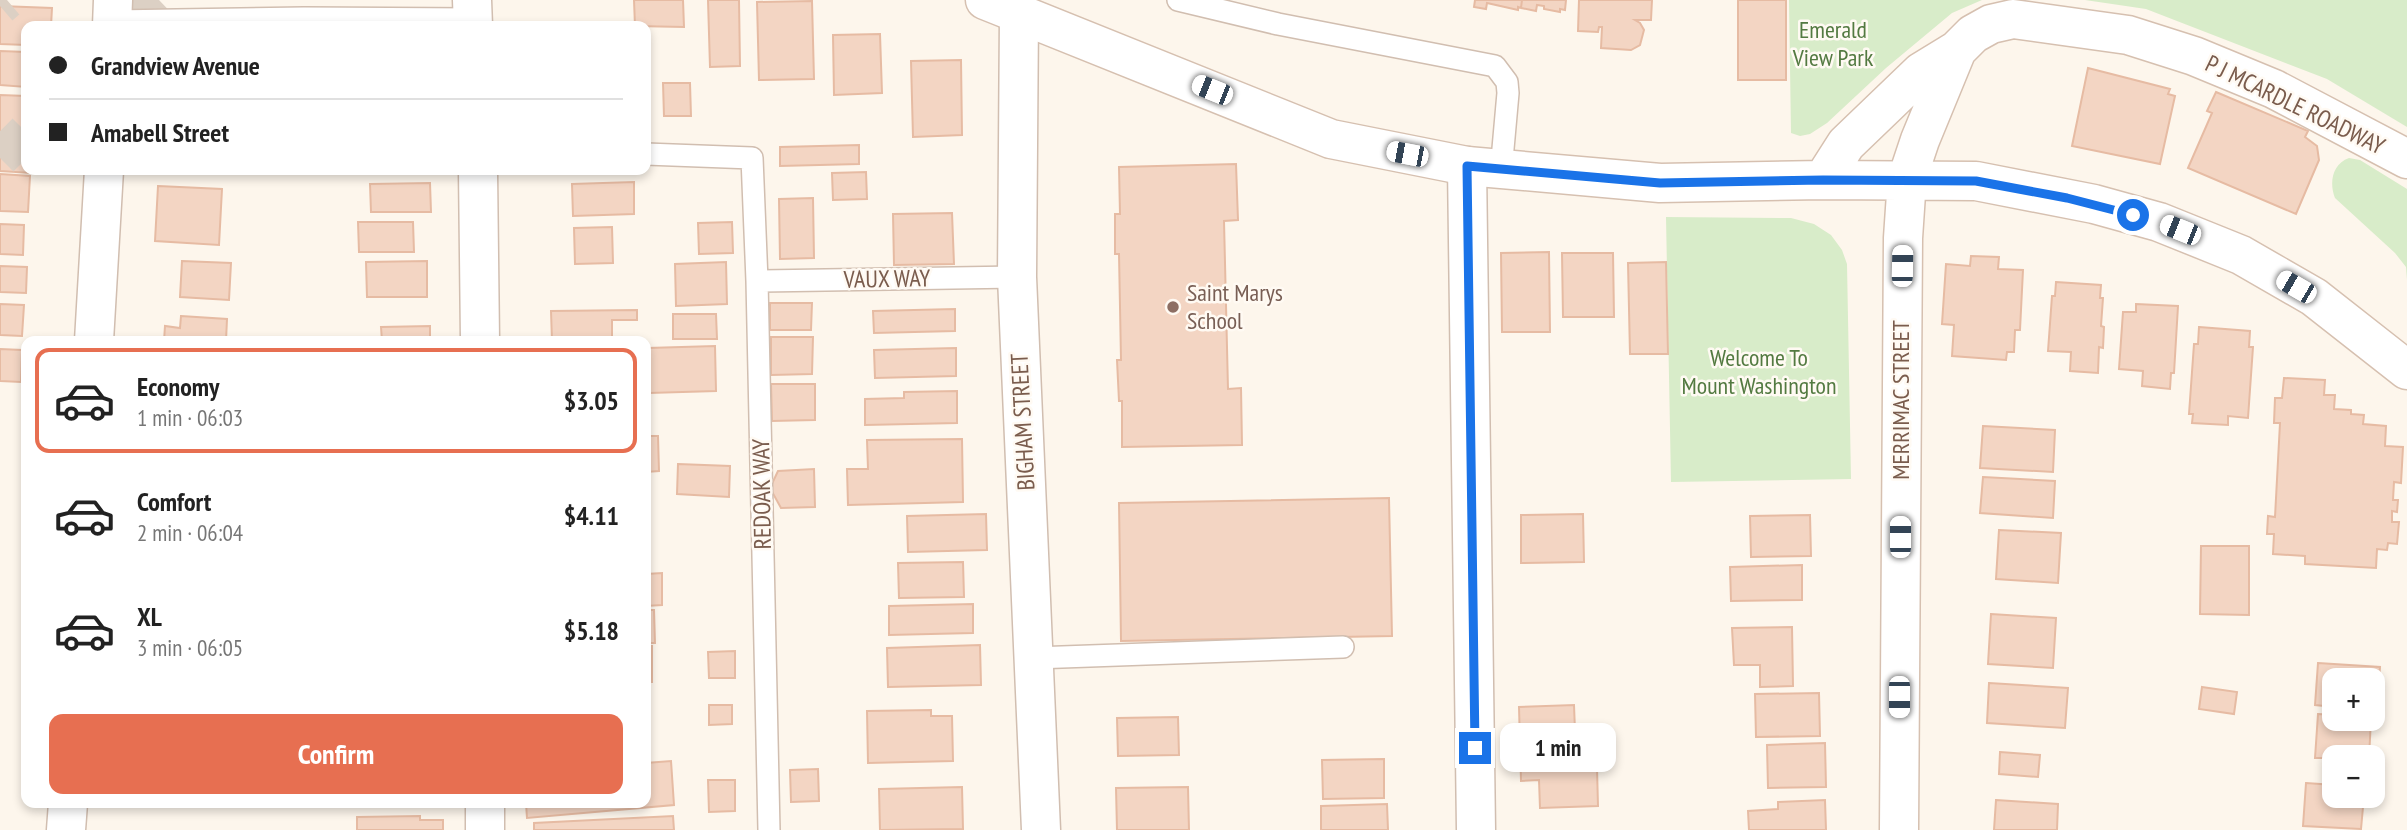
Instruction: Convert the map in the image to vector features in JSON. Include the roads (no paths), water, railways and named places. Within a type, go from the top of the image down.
[{"type":"street","points":[[1002,7],[1331,139],[1484,168],[1660,183],[1907,179],[1976,181],[2094,204],[2159,222],[2241,255],[2315,297],[2407,370]]},
{"type":"street","name":"BIGHAM STREET","points":[[1002,7],[1017,278],[1041,830]]},
{"type":"street","name":"P J MCARDLE ROADWAY","points":[[1907,179],[1957,50],[1973,34],[1991,24],[2013,19],[2128,34],[2194,56],[2274,89],[2407,159]]},
{"type":"street","points":[[1823,180],[1846,144],[1921,72],[1957,50]]},
{"type":"street","points":[[1476,830],[1484,168]]},
{"type":"street","points":[[94,336],[104,175]]},
{"type":"street","points":[[478,175],[480,336]]},
{"type":"street","name":"MERRIMAC STREET","points":[[1899,830],[1902,266],[1907,179]]},
{"type":"street","points":[[66,830],[68,808]]},
{"type":"street","points":[[485,808],[485,830]]},
{"type":"lane","points":[[1178,0],[1278,24],[1495,66],[1507,82],[1508,93],[1484,168]]},
{"type":"lane","points":[[113,16],[304,18],[473,15]]},
{"type":"lane","name":"REDOAK WAY","points":[[651,154],[752,158],[769,830]]},
{"type":"lane","name":"VAUX WAY","points":[[757,281],[1017,278]]},
{"type":"lane","points":[[1034,658],[1343,647]]},
{"type":"tunnel","points":[[0,6],[7,0]]},
{"type":"tunnel","points":[[137,21],[159,0]]},
{"type":"tunnel","points":[[0,158],[21,137]]},
{"type":"place","name":"Saint Marys School","points":[[1173,307]]},
{"type":"park label","name":"Emerald View Park","points":[[1833,44]]},
{"type":"park label","name":"Welcome To Mount Washington","points":[[1759,372]]}]
